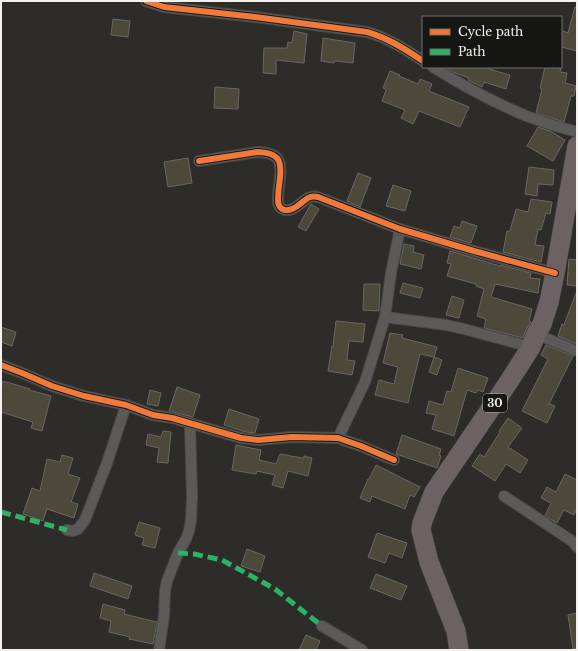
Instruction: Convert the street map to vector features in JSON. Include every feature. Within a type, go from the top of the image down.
[{"type":"highway","name":"30","points":[[459,650],[456,631],[429,562],[422,530],[422,523],[434,492],[510,380],[545,317],[555,273],[577,146]]},
{"type":"street","points":[[146,1],[164,6],[367,32],[381,36],[422,60]]},
{"type":"street","points":[[435,68],[487,97],[530,117],[577,132]]},
{"type":"street","points":[[200,161],[258,152],[270,154],[280,162],[278,203],[285,210],[291,210],[308,198],[314,196],[400,229],[555,273]]},
{"type":"street","points":[[338,438],[365,382],[385,317],[391,273],[400,229]]},
{"type":"street","points":[[385,317],[446,325],[533,340],[577,351]]},
{"type":"street","points":[[1,365],[52,386],[84,396],[126,405],[240,438],[258,440],[292,437],[338,438],[394,460]]},
{"type":"street","points":[[67,530],[73,531],[78,529],[85,520],[107,464],[126,405]]},
{"type":"street","points":[[159,650],[167,581],[178,553],[186,539],[191,520],[192,498],[190,424]]},
{"type":"street","points":[[504,496],[572,540],[577,547]]},
{"type":"street","points":[[322,626],[362,650]]},
{"type":"building","points":[[575,7],[577,7],[577,51],[562,47],[562,30],[568,33]]},
{"type":"building","points":[[113,19],[130,21],[128,37],[111,35]]},
{"type":"building","points":[[294,31],[307,34],[304,63],[276,60],[276,74],[263,73],[264,48],[287,48],[288,42],[292,43]]},
{"type":"building","points":[[323,38],[355,43],[353,63],[321,61]]},
{"type":"building","points":[[447,68],[490,68],[510,75],[506,89],[484,82],[482,87],[468,80],[469,78]]},
{"type":"building","points":[[545,68],[561,68],[560,72],[567,73],[565,83],[576,86],[574,96],[571,96],[564,122],[536,113],[542,89],[540,88]]},
{"type":"building","points":[[390,71],[418,84],[420,79],[432,84],[429,91],[469,107],[460,127],[419,111],[413,124],[401,118],[405,110],[382,101],[386,90],[383,88]]},
{"type":"building","points":[[215,87],[239,89],[238,109],[214,108]]},
{"type":"building","points":[[538,127],[550,131],[565,140],[553,161],[527,146]]},
{"type":"building","points":[[188,158],[192,183],[168,187],[164,162]]},
{"type":"building","points":[[529,167],[554,170],[553,185],[538,184],[537,196],[525,194]]},
{"type":"building","points":[[358,173],[371,178],[360,207],[347,201]]},
{"type":"building","points":[[393,185],[411,191],[405,211],[386,206]]},
{"type":"building","points":[[531,199],[552,202],[550,214],[546,213],[541,230],[538,229],[535,245],[544,246],[541,262],[503,252],[507,231],[510,231],[516,209],[528,212]]},
{"type":"building","points":[[311,204],[319,209],[306,231],[298,227]]},
{"type":"building","points":[[462,221],[477,226],[471,243],[450,237],[454,226],[460,228]]},
{"type":"building","points":[[404,244],[414,246],[413,252],[424,255],[421,269],[400,264]]},
{"type":"building","points":[[450,251],[500,266],[531,273],[530,278],[540,279],[538,293],[495,284],[491,297],[532,309],[529,321],[531,322],[523,338],[484,328],[486,319],[477,316],[484,289],[476,286],[476,284],[447,276],[451,264],[447,263]]},
{"type":"building","points":[[569,259],[577,260],[577,286],[567,285]]},
{"type":"building","points":[[403,283],[423,288],[420,298],[400,293]]},
{"type":"building","points":[[364,284],[380,284],[379,311],[363,310]]},
{"type":"building","points":[[576,293],[577,344],[558,336],[562,324],[564,325]]},
{"type":"building","points":[[452,296],[464,300],[459,318],[446,315]]},
{"type":"building","points":[[336,321],[365,324],[363,342],[349,341],[347,360],[355,361],[352,375],[328,371]]},
{"type":"building","points":[[1,327],[16,332],[12,346],[1,342]]},
{"type":"building","points":[[390,333],[403,335],[402,338],[437,347],[434,357],[420,354],[408,403],[375,395],[379,380],[394,384],[398,367],[383,363]]},
{"type":"building","points":[[546,345],[573,356],[549,404],[555,406],[547,423],[522,411],[548,359],[541,355]]},
{"type":"building","points":[[434,357],[442,360],[437,375],[429,372]]},
{"type":"building","points":[[458,368],[488,378],[483,392],[478,390],[476,393],[467,390],[454,436],[432,429],[436,415],[426,413],[429,401],[443,405],[447,391],[451,392]]},
{"type":"building","points":[[3,381],[51,396],[42,431],[31,428],[33,422],[1,412],[1,388]]},
{"type":"building","points":[[177,387],[200,395],[193,417],[169,411]]},
{"type":"building","points":[[150,390],[161,393],[158,406],[147,404]]},
{"type":"building","points":[[229,409],[259,419],[255,433],[246,432],[224,425]]},
{"type":"building","points":[[508,418],[522,428],[508,447],[528,460],[520,473],[506,464],[495,481],[472,466],[480,454],[484,457]]},
{"type":"building","points":[[163,431],[171,432],[168,463],[157,462],[159,448],[146,445],[148,434],[161,437]]},
{"type":"building","points":[[402,435],[441,449],[439,455],[441,456],[437,468],[396,454]]},
{"type":"building","points":[[236,445],[261,450],[259,460],[276,464],[280,454],[302,458],[304,458],[304,456],[312,458],[308,476],[288,471],[283,488],[272,485],[275,475],[257,471],[256,474],[232,470]]},
{"type":"building","points":[[62,455],[73,458],[68,474],[80,478],[71,502],[78,504],[74,518],[47,509],[43,521],[23,514],[32,488],[40,491],[47,459],[60,462]]},
{"type":"building","points":[[376,465],[420,487],[414,497],[410,495],[405,509],[372,496],[370,502],[360,498]]},
{"type":"building","points":[[565,474],[577,480],[577,509],[574,515],[564,510],[557,523],[545,516],[551,503],[541,498],[547,487],[556,492]]},
{"type":"building","points":[[139,522],[160,528],[155,548],[142,545],[144,538],[135,535]]},
{"type":"building","points":[[377,533],[407,543],[402,558],[389,553],[385,563],[368,557]]},
{"type":"building","points":[[247,549],[265,556],[260,572],[241,566]]},
{"type":"building","points":[[94,573],[132,586],[128,599],[90,586]]},
{"type":"building","points":[[376,574],[407,586],[401,600],[370,588]]},
{"type":"building","points":[[103,604],[125,610],[124,614],[157,622],[153,644],[129,639],[130,637],[109,632],[111,621],[100,618]]},
{"type":"building","points":[[577,613],[577,649],[573,649],[568,615]]},
{"type":"building","points":[[306,635],[320,641],[316,650],[299,650]]},
{"type":"marked path","points":[[1,512],[67,530]]},
{"type":"marked path","points":[[178,553],[194,554],[222,560],[275,589],[322,626]]},
{"type":"cycle path","points":[[146,1],[164,7],[367,32],[375,34],[403,48],[422,60]]},
{"type":"cycle path","points":[[199,161],[258,152],[270,154],[277,158],[280,166],[278,201],[279,206],[282,209],[293,209],[309,197],[318,197],[400,229],[555,273]]},
{"type":"cycle path","points":[[1,365],[52,386],[84,396],[126,405],[153,415],[172,418],[241,438],[258,440],[292,437],[338,438],[394,460]]}]
